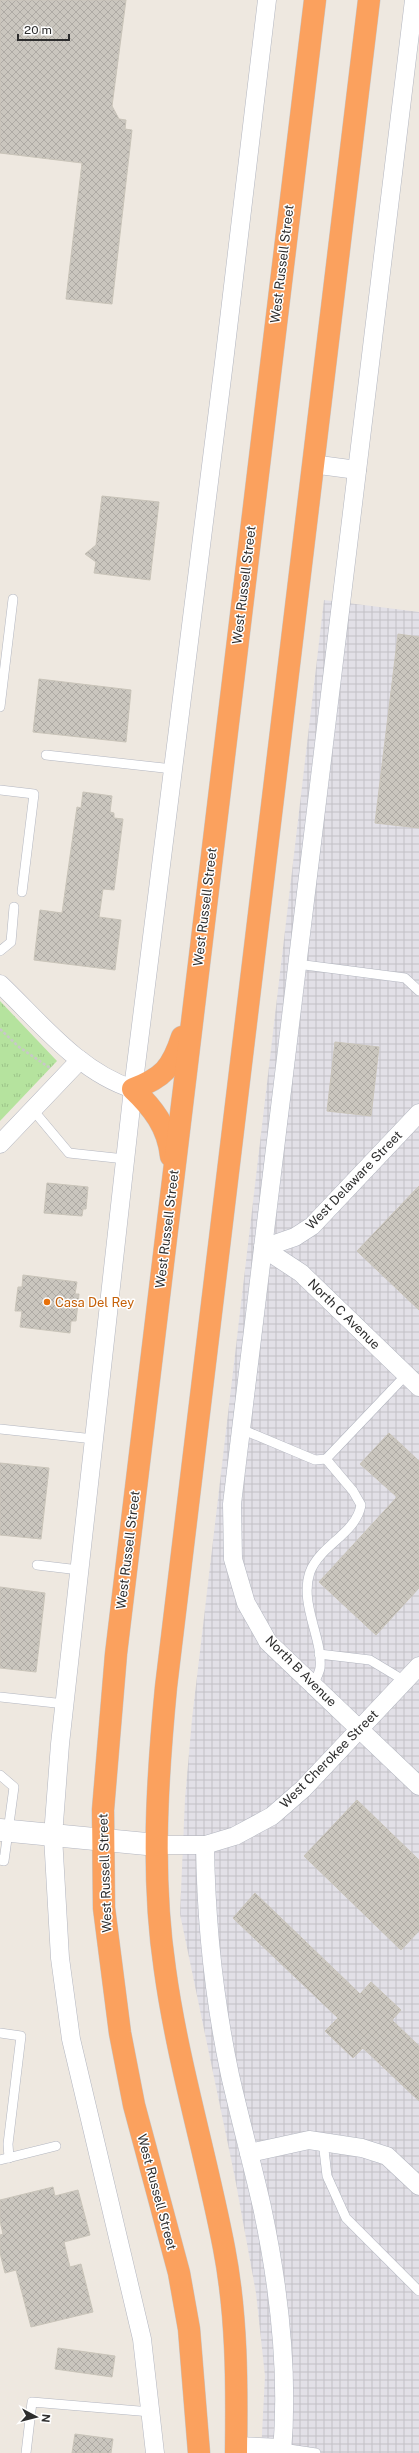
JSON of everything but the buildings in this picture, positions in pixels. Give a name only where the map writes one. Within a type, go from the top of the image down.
[{"type":"highway","name":"West Russell Street","points":[[199,2453],[190,2336],[179,2273],[134,2105],[119,2026],[104,1908],[102,1840],[107,1742],[116,1654],[314,0]]},
{"type":"highway","points":[[236,2449],[235,2346],[224,2248],[175,2037],[164,1968],[157,1845],[160,1755],[166,1687],[369,0]]},
{"type":"highway","points":[[172,1187],[170,1153],[162,1122],[150,1105],[133,1089],[150,1082],[163,1074],[172,1063],[183,1031],[199,960]]},
{"type":"street","points":[[155,2453],[142,2339],[131,2286],[71,2040],[60,1958],[53,1836],[79,1570],[133,1089],[267,0]]},
{"type":"street","points":[[241,1429],[357,470],[413,58],[414,0]]},
{"type":"street","points":[[312,464],[357,470]]},
{"type":"street","points":[[0,984],[80,1060],[97,1073],[118,1084],[133,1089]]},
{"type":"street","points":[[0,1144],[80,1060]]},
{"type":"street","name":"West Delaware Street","points":[[263,1248],[295,1237],[312,1226],[419,1113]]},
{"type":"street","name":"North C Avenue","points":[[263,1248],[301,1272],[419,1387]]},
{"type":"street","name":"North B Avenue","points":[[241,1429],[232,1504],[233,1559],[246,1604],[268,1642],[419,1786]]},
{"type":"street","name":"West Cherokee Street","points":[[157,1845],[205,1845],[235,1836],[272,1816],[303,1789],[419,1666]]},
{"type":"street","points":[[4,1830],[157,1845]]},
{"type":"street","points":[[205,1845],[206,1914],[215,1989],[230,2074],[272,2256],[279,2311],[282,2365],[282,2451],[236,2449]]},
{"type":"street","points":[[249,2152],[309,2140],[362,2148],[387,2156],[419,2186]]},
{"type":"lane","points":[[0,707],[13,599]]},
{"type":"lane","points":[[46,755],[173,769]]},
{"type":"lane","points":[[0,790],[34,794],[22,892]]},
{"type":"lane","points":[[0,951],[11,942],[14,907]]},
{"type":"lane","points":[[297,964],[405,978],[419,991]]},
{"type":"lane","points":[[33,1110],[69,1154],[125,1159]]},
{"type":"lane","points":[[241,1429],[316,1460],[326,1459],[406,1375]]},
{"type":"lane","points":[[0,1429],[94,1439]]},
{"type":"lane","points":[[313,1685],[320,1668],[319,1654],[310,1613],[308,1591],[310,1572],[317,1561],[359,1517],[361,1506],[353,1491],[326,1459]]},
{"type":"lane","points":[[36,1565],[79,1570]]},
{"type":"lane","points":[[319,1654],[370,1660],[382,1665],[405,1681]]},
{"type":"lane","points":[[0,1696],[65,1704]]},
{"type":"lane","points":[[0,1775],[14,1787],[4,1830],[4,1861],[0,1860]]},
{"type":"lane","points":[[0,2033],[21,2036],[8,2144],[4,2159],[56,2146]]},
{"type":"lane","points":[[323,2141],[327,2176],[346,2218],[419,2291]]},
{"type":"lane","points":[[26,2453],[32,2402],[151,2412]]},
{"type":"lane","points":[[282,2451],[316,2453]]},
{"type":"path","points":[[0,1029],[19,1047],[48,1066],[62,1079]]},
{"type":"shaded area","points":[[324,600],[419,612],[419,2453],[261,2453],[265,2376],[256,2293],[235,2178],[180,1914],[185,1799],[192,1719]]},
{"type":"green space","points":[[0,1001],[57,1061],[0,1121]]},
{"type":"place","name":"Casa Del Rey","points":[[47,1302]]}]
